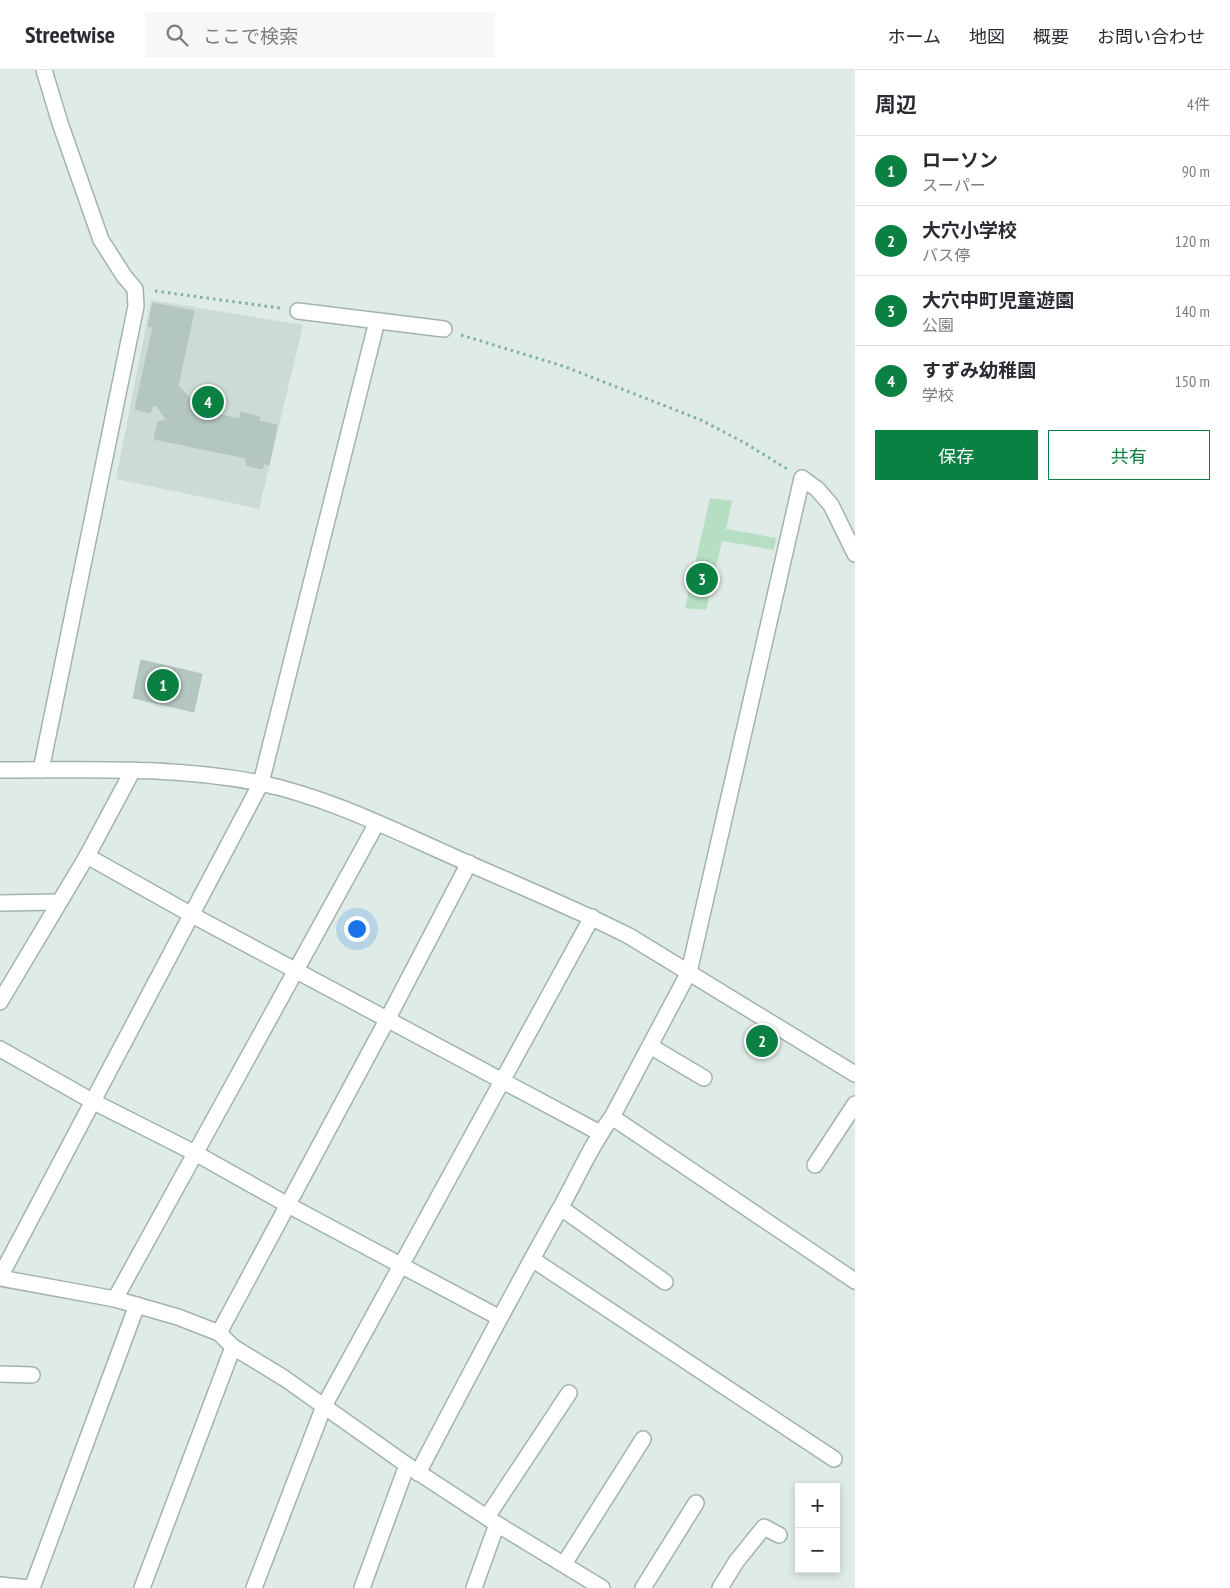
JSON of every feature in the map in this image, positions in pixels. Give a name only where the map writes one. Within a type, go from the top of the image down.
[{"type":"street","points":[[41,770],[136,306],[135,289],[124,276],[101,240],[44,70]]},
{"type":"street","points":[[298,311],[444,329]]},
{"type":"street","points":[[376,321],[261,783],[0,1278],[115,1299],[178,1317],[219,1333],[233,1347],[324,1406],[413,1469],[598,1587]]},
{"type":"street","points":[[362,1588],[413,1469],[500,1318],[600,1133],[612,1117],[689,972],[802,478],[817,488],[831,505],[855,554]]},
{"type":"street","points":[[0,770],[133,770],[197,774],[261,783],[321,800],[592,917],[629,936],[855,1074]]},
{"type":"street","points":[[0,1002],[87,856],[133,770]]},
{"type":"street","points":[[115,1299],[377,823]]},
{"type":"street","points":[[87,856],[295,971],[600,1133]]},
{"type":"street","points":[[219,1333],[388,1020],[468,863]]},
{"type":"street","points":[[0,903],[58,902]]},
{"type":"street","points":[[254,1588],[324,1406],[592,917]]},
{"type":"street","points":[[650,1046],[704,1078]]},
{"type":"street","points":[[0,1049],[92,1101],[195,1153],[500,1318]]},
{"type":"street","points":[[815,1165],[855,1104]]},
{"type":"street","points":[[612,1117],[855,1281]]},
{"type":"street","points":[[560,1208],[665,1282]]},
{"type":"street","points":[[532,1259],[834,1460]]},
{"type":"street","points":[[0,1585],[30,1588],[137,1305]]},
{"type":"street","points":[[142,1588],[233,1347]]},
{"type":"street","points":[[0,1374],[32,1375]]},
{"type":"street","points":[[474,1588],[492,1521],[569,1393]]},
{"type":"street","points":[[564,1564],[643,1439]]},
{"type":"street","points":[[643,1588],[696,1504]]},
{"type":"street","points":[[720,1588],[736,1562],[764,1527],[779,1535]]},
{"type":"path","points":[[135,289],[298,311]]},
{"type":"path","points":[[444,329],[563,366],[701,420],[745,443],[802,478]]},
{"type":"shaded area","points":[[151,300],[303,325],[259,509],[116,479]]},
{"type":"green space","points":[[710,498],[732,501],[726,529],[776,538],[774,550],[722,541],[706,610],[685,608]]},
{"type":"building","points":[[153,303],[194,311],[178,386],[188,396],[194,410],[240,419],[241,412],[260,417],[259,421],[277,425],[269,465],[264,463],[262,469],[246,465],[246,458],[154,439],[158,422],[166,420],[157,406],[153,405],[150,413],[135,409],[153,327],[148,326]]},
{"type":"building","points":[[141,660],[202,674],[194,712],[133,698]]},
{"type":"place","name":"すずみ幼稚園","points":[[208,402]]},
{"type":"place","name":"大穴中町児童遊園","points":[[702,579]]},
{"type":"place","name":"ローソン","points":[[163,685]]},
{"type":"place","name":"大穴小学校","points":[[762,1041]]}]
